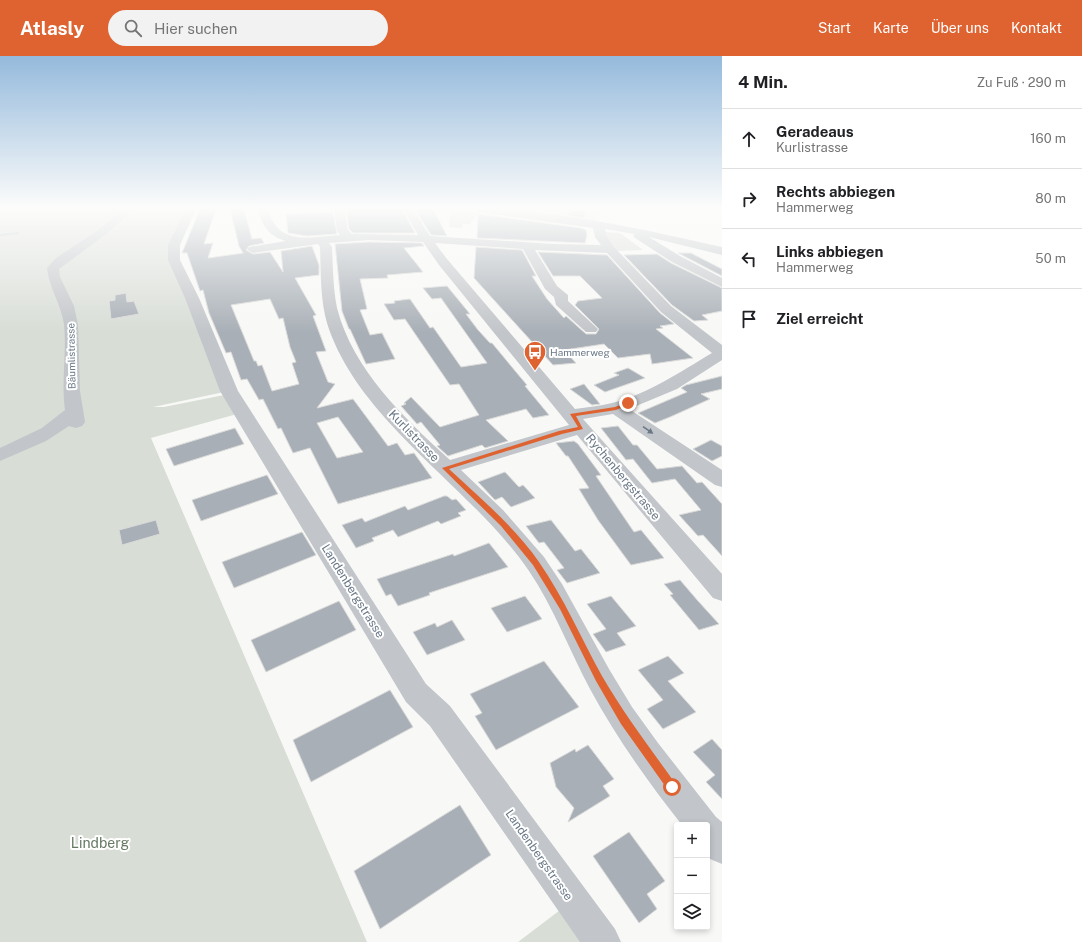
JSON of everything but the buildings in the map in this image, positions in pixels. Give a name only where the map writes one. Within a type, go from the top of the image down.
[{"type":"street","name":"Bäumlistrasse","points":[[0,455],[60,426],[75,417],[71,391],[71,325],[68,306],[54,277],[53,268],[75,250]]},
{"type":"street","name":"Landenbergstrasse","points":[[174,250],[174,260],[192,298],[229,391],[240,412],[304,511],[416,693],[440,716],[602,942]]},
{"type":"street","name":"Kurlistrasse","points":[[326,250],[329,302],[332,315],[345,347],[360,373],[389,412],[504,524],[536,563],[552,589],[599,678],[624,720],[672,787],[701,822]]},
{"type":"street","name":"Rychenbergstrasse","points":[[434,250],[577,422],[722,591]]},
{"type":"street","points":[[529,250],[552,289],[561,295],[562,302],[591,329]]},
{"type":"street","points":[[445,468],[561,432],[577,422],[616,408],[671,385],[722,353],[666,309],[611,250]]},
{"type":"street","points":[[663,250],[722,283]]},
{"type":"street","points":[[616,408],[722,480]]},
{"type":"street","points":[[710,833],[722,847]]},
{"type":"green space","name":"Lindberg","points":[[0,250],[176,250],[229,391],[153,407],[164,407],[224,395],[237,414],[151,438],[367,942],[0,942]]},
{"type":"green space","points":[[572,901],[602,942],[518,942]]},
{"type":"place","name":"Hammerweg","points":[[535,372]]},
{"type":"route","points":[[628,403],[616,408],[572,415],[581,428],[561,432],[445,468],[504,524],[536,563],[562,606],[599,678],[624,720],[672,787]]}]
